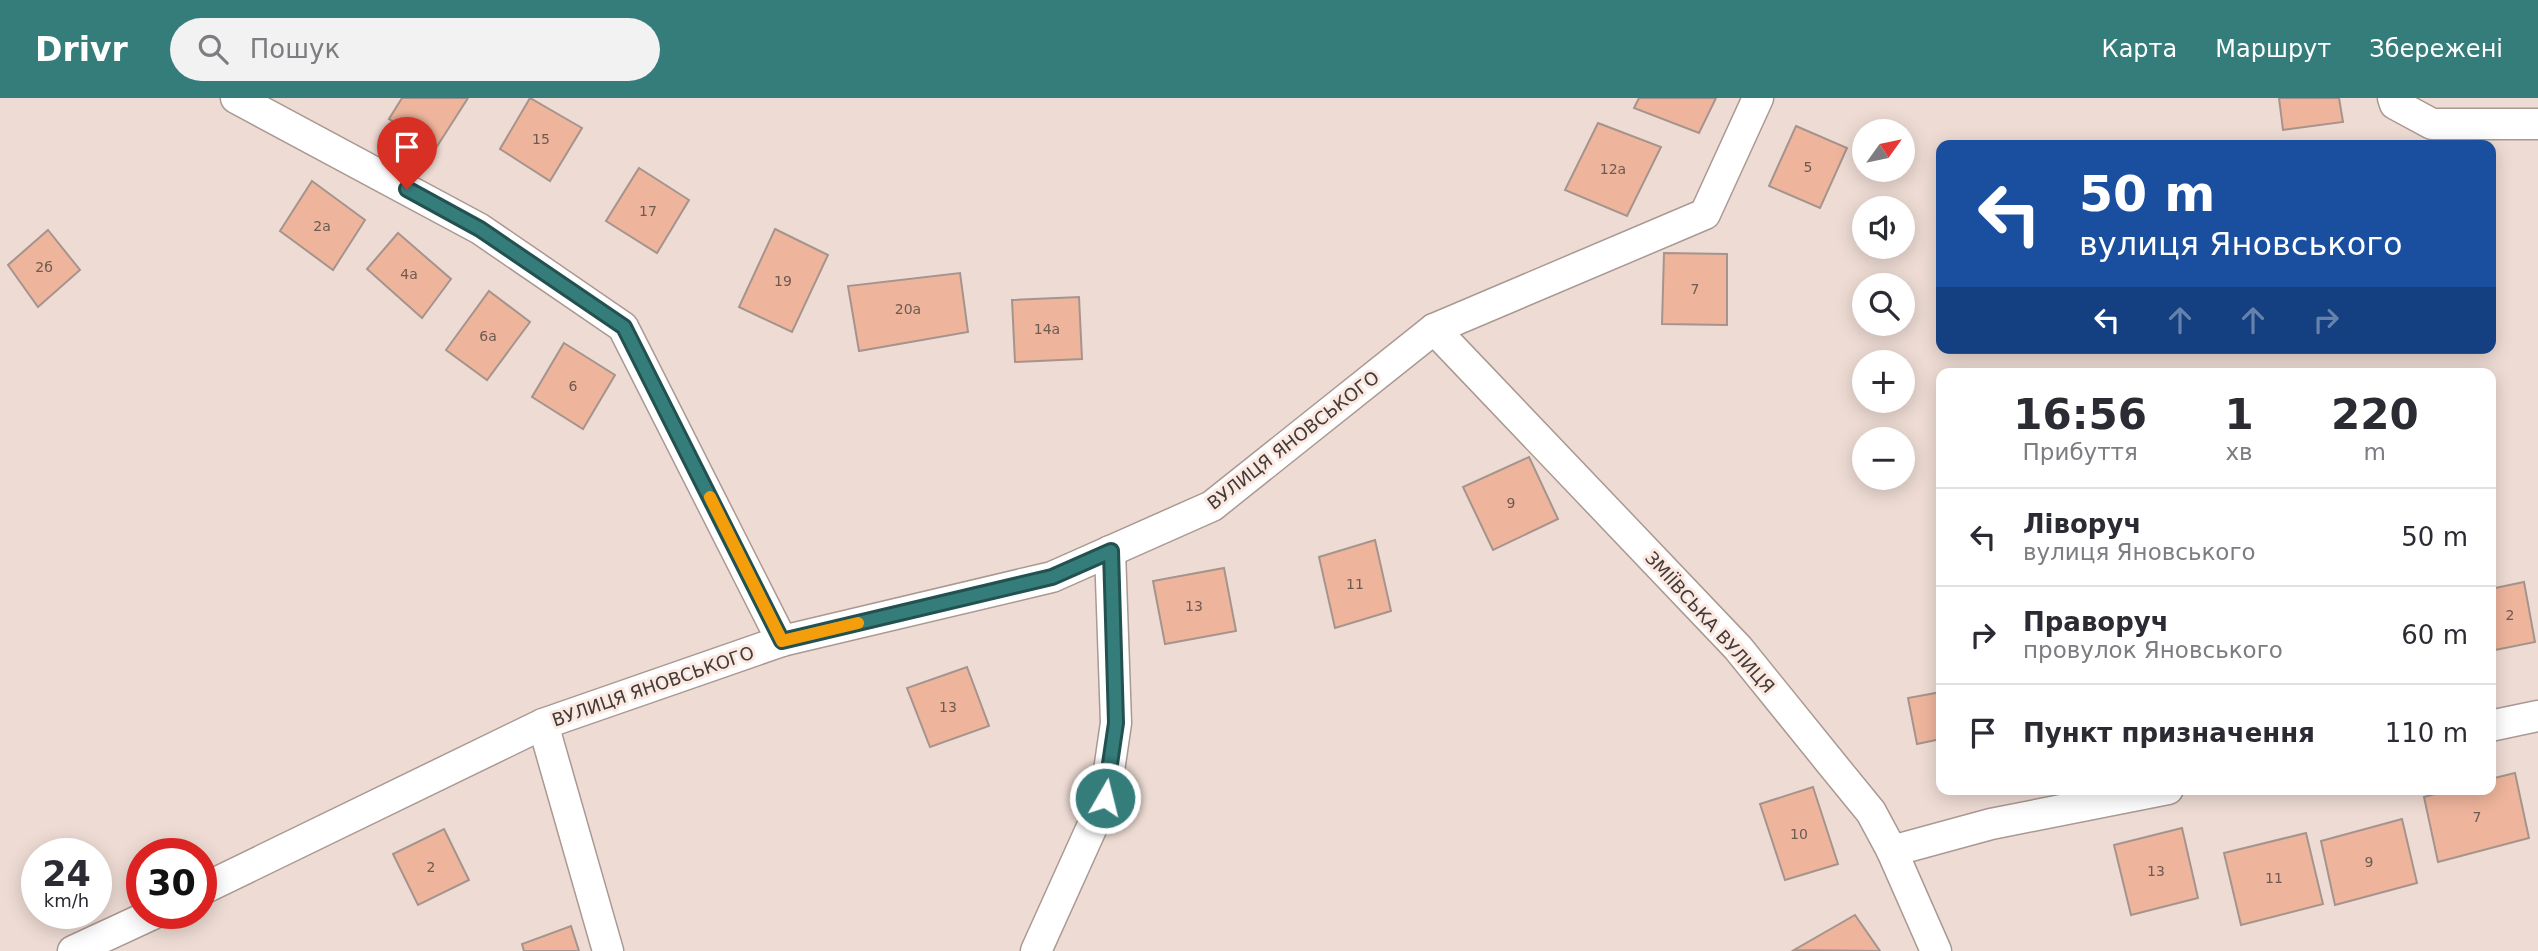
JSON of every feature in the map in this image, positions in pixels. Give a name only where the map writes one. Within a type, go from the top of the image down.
[{"type":"street","points":[[236,98],[480,229],[624,327],[782,641]]},
{"type":"street","name":"ВУЛИЦЯ ЯНОВСЬКОГО","points":[[217,882],[543,724],[782,641],[1052,577],[1212,506],[1434,329],[1705,214],[1758,98]]},
{"type":"street","points":[[2393,98],[2395,104],[2432,124],[2538,124]]},
{"type":"street","name":"ЗМІЇВСЬКА ВУЛИЦЯ","points":[[1434,329],[1738,648],[1871,812],[1892,851],[1936,951]]},
{"type":"street","points":[[1036,951],[1105,798],[1116,723],[1111,551]]},
{"type":"street","points":[[2496,725],[2538,716]]},
{"type":"street","points":[[543,724],[608,951]]},
{"type":"street","points":[[1892,851],[1991,824],[2138,795]]},
{"type":"street","points":[[74,951],[126,927]]},
{"type":"building","points":[[402,98],[468,98],[436,148],[389,119]]},
{"type":"building","points":[[530,98],[582,128],[550,181],[500,149]]},
{"type":"building","points":[[1639,98],[1716,98],[1699,133],[1634,108]]},
{"type":"building","points":[[2279,98],[2339,98],[2343,122],[2283,130]]},
{"type":"building","points":[[1598,123],[1661,147],[1627,216],[1565,190]]},
{"type":"building","points":[[1796,126],[1847,148],[1820,208],[1769,186]]},
{"type":"building","points":[[639,168],[689,200],[657,253],[606,221]]},
{"type":"building","points":[[312,181],[365,220],[333,270],[280,231]]},
{"type":"building","points":[[775,229],[828,255],[792,332],[739,307]]},
{"type":"building","points":[[48,230],[80,270],[38,307],[8,265]]},
{"type":"building","points":[[398,233],[451,279],[422,318],[367,269]]},
{"type":"building","points":[[1664,253],[1727,254],[1727,325],[1662,324]]},
{"type":"building","points":[[960,273],[968,332],[859,351],[848,286]]},
{"type":"building","points":[[489,291],[530,322],[487,380],[446,350]]},
{"type":"building","points":[[1079,297],[1082,359],[1015,362],[1012,300]]},
{"type":"building","points":[[564,343],[615,375],[583,429],[532,397]]},
{"type":"building","points":[[1529,457],[1558,519],[1493,550],[1463,487]]},
{"type":"building","points":[[1375,540],[1391,611],[1335,628],[1319,557]]},
{"type":"building","points":[[1224,568],[1236,631],[1165,644],[1153,581]]},
{"type":"building","points":[[2524,582],[2535,642],[2496,650],[2496,588]]},
{"type":"building","points":[[967,667],[989,726],[930,747],[907,688]]},
{"type":"building","points":[[1936,693],[1936,740],[1917,744],[1908,698]]},
{"type":"building","points":[[2515,773],[2529,838],[2438,862],[2424,797],[2496,795],[2496,778]]},
{"type":"building","points":[[1813,787],[1838,864],[1785,880],[1760,804]]},
{"type":"building","points":[[2402,819],[2417,883],[2335,905],[2321,841]]},
{"type":"building","points":[[2182,828],[2198,898],[2131,915],[2114,845]]},
{"type":"building","points":[[444,829],[469,880],[418,905],[393,854]]},
{"type":"building","points":[[2306,833],[2323,904],[2241,925],[2224,853]]},
{"type":"building","points":[[1855,915],[1880,951],[1794,950]]},
{"type":"building","points":[[571,926],[579,951],[524,951],[522,944]]},
{"type":"slow traffic","points":[[710,497],[782,641],[858,623]]},
{"type":"route","points":[[407,189],[480,229],[624,327],[782,641],[1052,577],[1111,551],[1116,723],[1105,798]]}]
